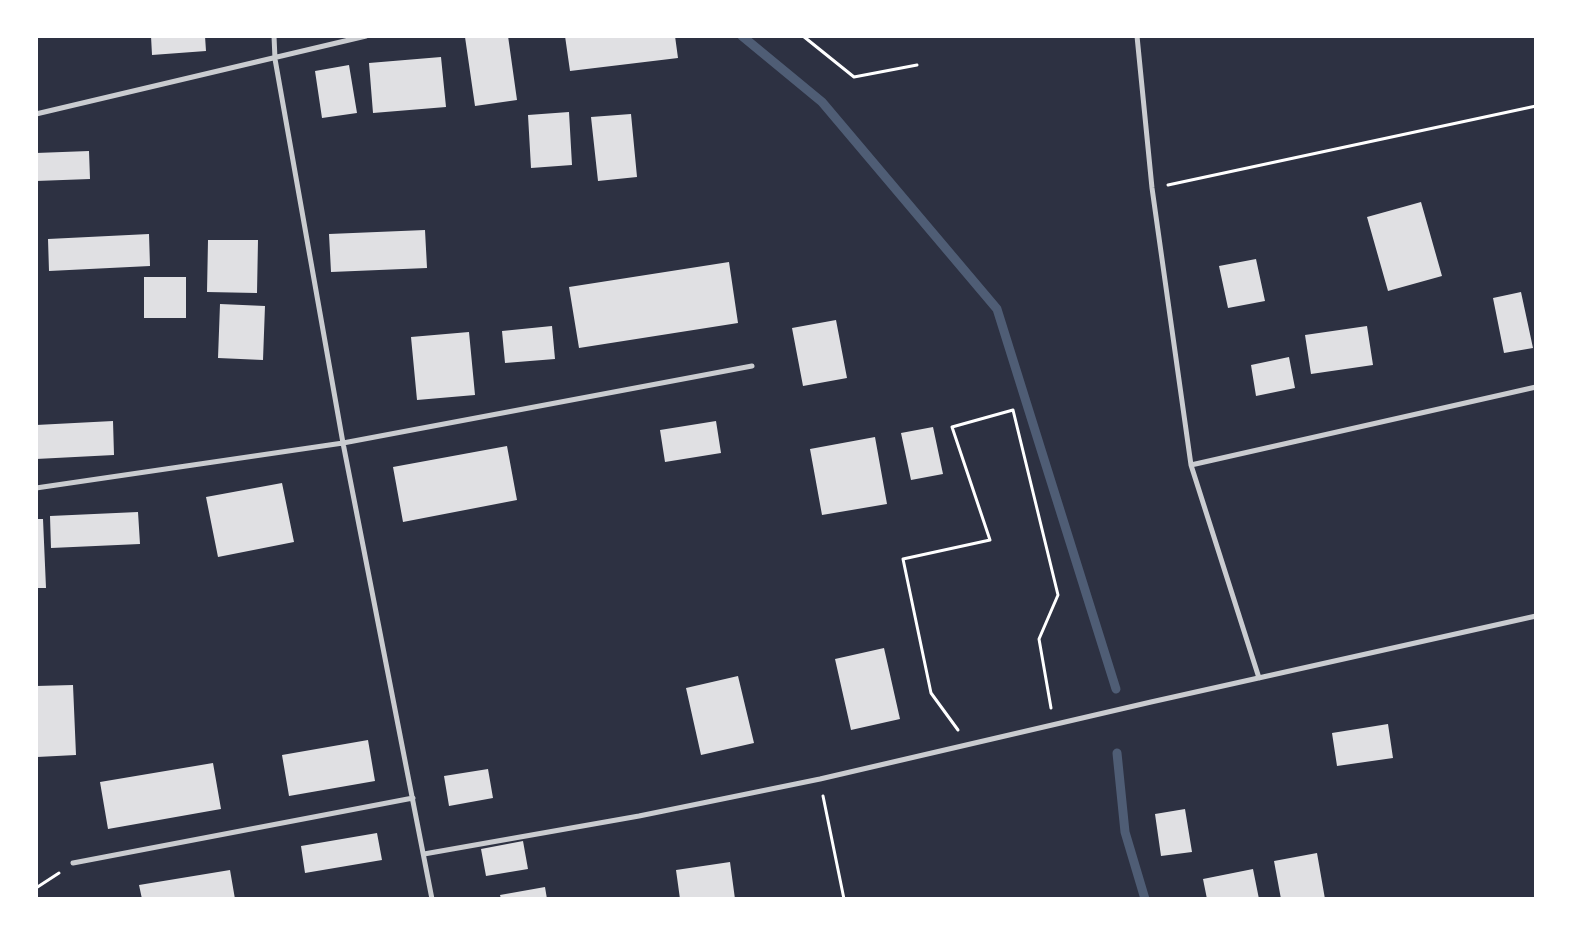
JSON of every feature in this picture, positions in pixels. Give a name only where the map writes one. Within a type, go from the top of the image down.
[{"type":"street","points":[[274,36],[275,59],[343,443],[432,899]]},
{"type":"street","points":[[36,114],[366,36]]},
{"type":"street","points":[[1137,36],[1152,188],[1191,465],[1259,678]]},
{"type":"street","points":[[36,488],[343,443],[752,366]]},
{"type":"street","points":[[1191,465],[1536,387]]},
{"type":"street","points":[[424,854],[639,816],[820,780],[1054,724],[1536,616]]},
{"type":"street","points":[[73,863],[412,798]]},
{"type":"path","points":[[803,36],[854,77],[917,66]]},
{"type":"path","points":[[1152,188],[1536,106]]},
{"type":"path","points":[[969,745],[931,693],[903,559],[990,540],[952,427],[1013,410],[1058,594],[1039,639],[1054,724]]},
{"type":"path","points":[[820,780],[844,899]]},
{"type":"path","points":[[36,888],[73,863]]},
{"type":"building","points":[[151,36],[205,36],[206,51],[152,55]]},
{"type":"building","points":[[508,36],[517,100],[475,106],[465,37]]},
{"type":"building","points":[[565,36],[675,36],[678,58],[570,71]]},
{"type":"building","points":[[441,57],[446,107],[373,113],[369,63]]},
{"type":"building","points":[[349,65],[357,113],[322,118],[315,71]]},
{"type":"building","points":[[569,112],[572,165],[531,168],[528,115]]},
{"type":"building","points":[[631,114],[637,177],[598,181],[591,117]]},
{"type":"building","points":[[89,151],[90,179],[36,181],[36,153]]},
{"type":"building","points":[[1421,202],[1442,276],[1388,291],[1367,217]]},
{"type":"building","points":[[425,230],[427,268],[331,272],[329,234]]},
{"type":"building","points":[[149,234],[150,266],[49,271],[48,239]]},
{"type":"building","points":[[208,240],[258,240],[257,293],[207,292]]},
{"type":"building","points":[[1256,259],[1265,301],[1228,308],[1219,266]]},
{"type":"building","points":[[729,262],[738,323],[579,348],[569,287]]},
{"type":"building","points":[[144,277],[186,277],[186,318],[144,318]]},
{"type":"building","points":[[1521,292],[1533,348],[1504,353],[1493,298]]},
{"type":"building","points":[[220,304],[265,306],[263,360],[218,358]]},
{"type":"building","points":[[836,320],[847,378],[803,386],[792,328]]},
{"type":"building","points":[[552,326],[555,359],[505,363],[502,331]]},
{"type":"building","points":[[1367,326],[1373,365],[1311,374],[1305,335]]},
{"type":"building","points":[[469,332],[475,395],[417,400],[411,337]]},
{"type":"building","points":[[1289,357],[1295,388],[1256,396],[1251,365]]},
{"type":"building","points":[[113,421],[114,455],[36,459],[36,425]]},
{"type":"building","points":[[716,421],[721,453],[665,462],[660,430]]},
{"type":"building","points":[[933,427],[943,474],[911,480],[901,433]]},
{"type":"building","points":[[875,437],[887,504],[822,515],[810,449]]},
{"type":"building","points":[[507,446],[517,500],[403,522],[393,467]]},
{"type":"building","points":[[282,483],[294,542],[218,557],[206,497]]},
{"type":"building","points":[[138,512],[140,544],[51,548],[50,516]]},
{"type":"building","points":[[36,519],[43,519],[46,588],[36,588]]},
{"type":"building","points":[[884,648],[900,719],[851,730],[835,659]]},
{"type":"building","points":[[738,676],[754,743],[701,755],[686,688]]},
{"type":"building","points":[[73,685],[76,755],[37,757],[36,686]]},
{"type":"building","points":[[1388,724],[1393,758],[1337,766],[1332,733]]},
{"type":"building","points":[[368,740],[375,781],[289,796],[282,755]]},
{"type":"building","points":[[213,763],[221,809],[108,829],[100,782]]},
{"type":"building","points":[[488,769],[493,798],[449,806],[444,776]]},
{"type":"building","points":[[1185,809],[1192,852],[1161,856],[1155,814]]},
{"type":"building","points":[[377,833],[382,860],[305,873],[301,846]]},
{"type":"building","points":[[523,841],[528,869],[486,876],[481,849]]},
{"type":"building","points":[[1317,853],[1325,899],[1281,899],[1274,861]]},
{"type":"building","points":[[730,862],[735,899],[680,899],[676,870]]},
{"type":"building","points":[[1253,869],[1259,899],[1207,899],[1203,879]]},
{"type":"building","points":[[230,870],[235,899],[142,899],[139,885]]},
{"type":"building","points":[[545,887],[547,899],[501,899],[500,895]]},
{"type":"waterway","points":[[742,36],[822,102],[997,309],[1116,689]]},
{"type":"waterway","points":[[1117,753],[1125,832],[1145,899]]}]
